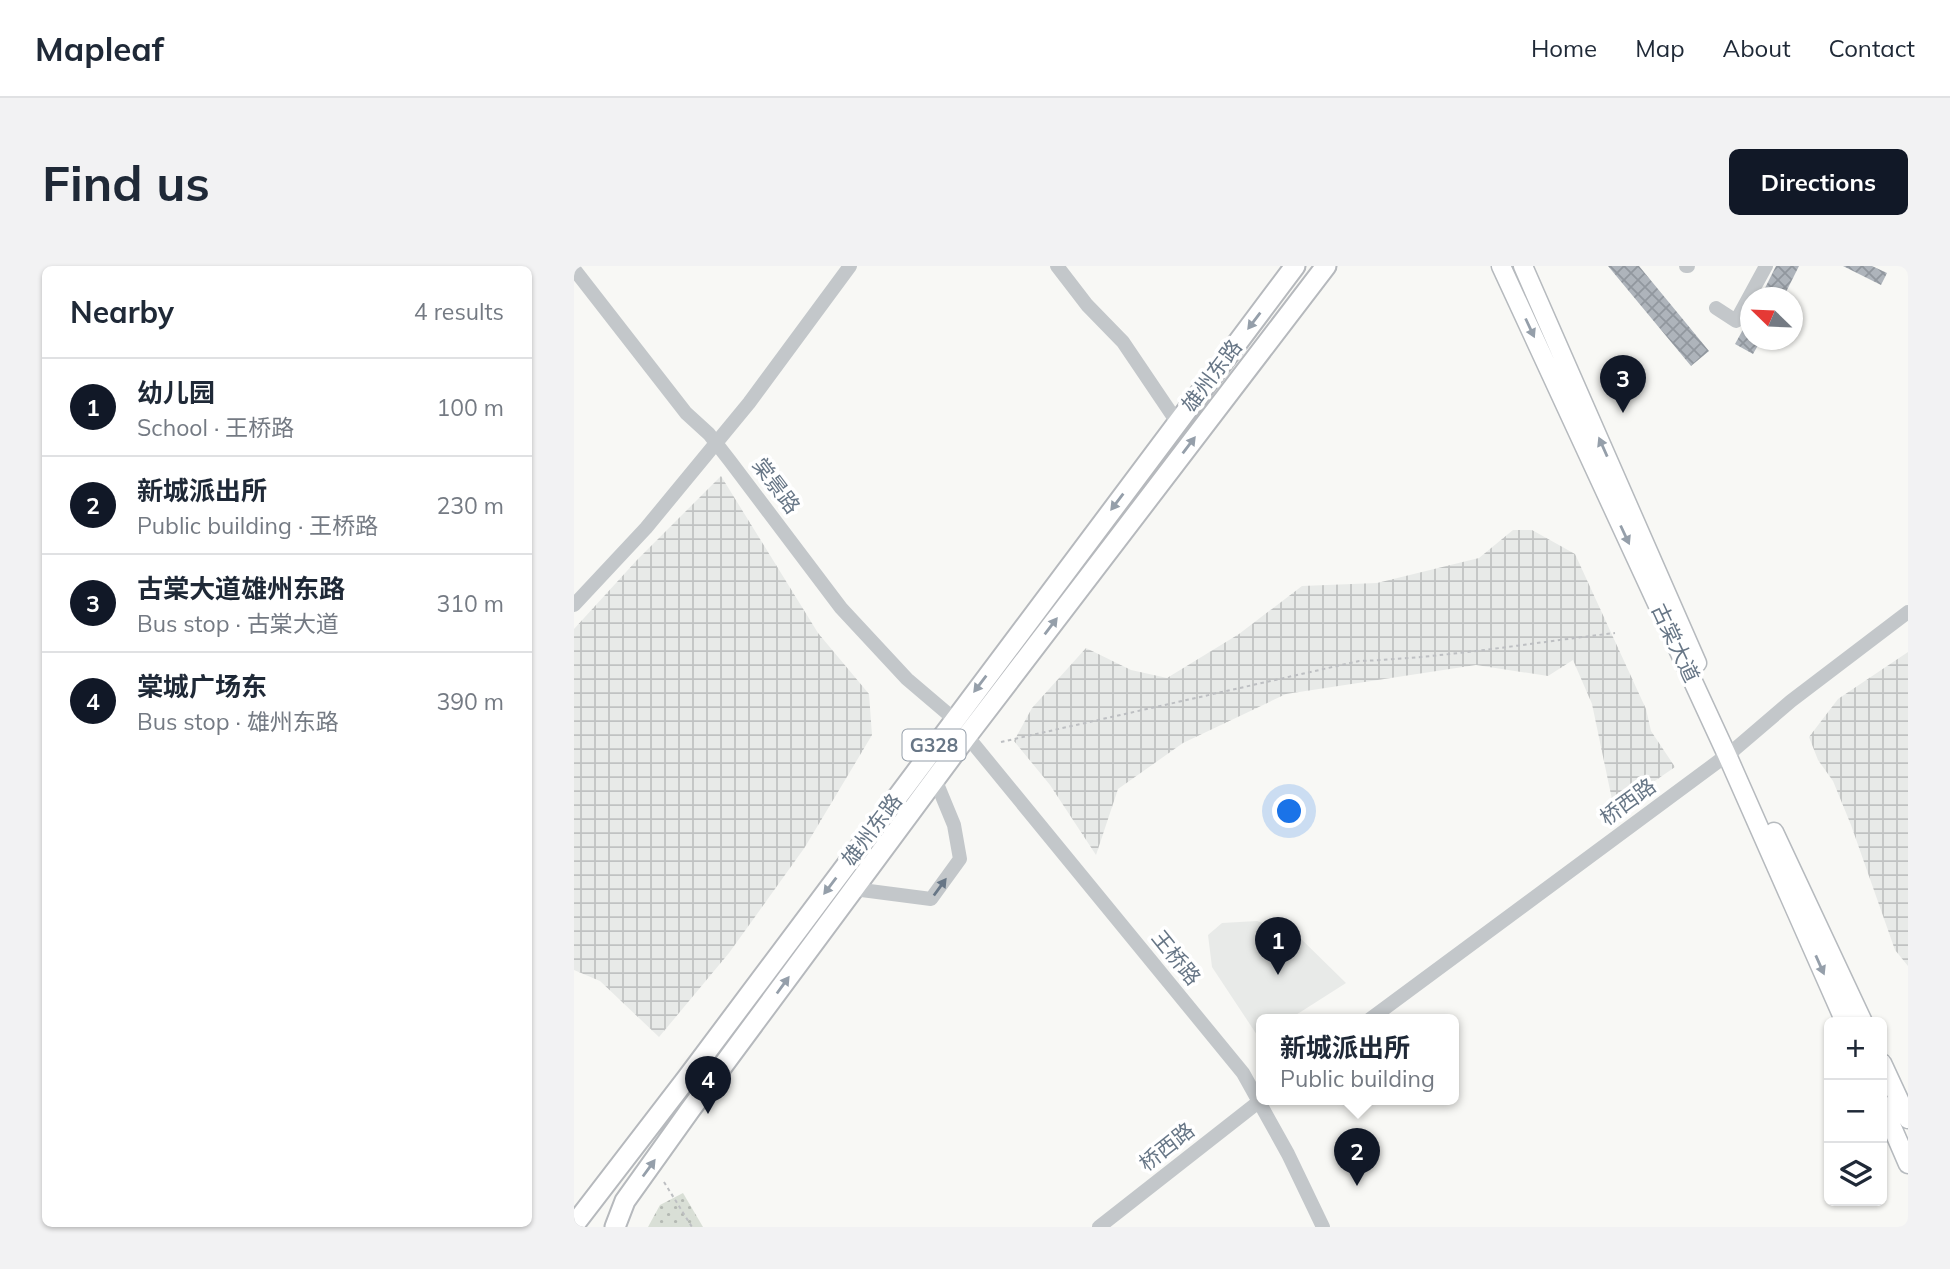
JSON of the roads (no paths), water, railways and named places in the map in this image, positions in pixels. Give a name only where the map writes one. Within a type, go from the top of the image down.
[{"type":"highway","name":"雄州东路","points":[[574,1225],[1295,266]]},
{"type":"highway","name":"雄州东路","points":[[615,1227],[625,1201],[935,779],[1326,266]]},
{"type":"main road","name":"古棠大道","points":[[1502,266],[1731,752],[1861,1017]]},
{"type":"main road","name":"古棠大道","points":[[1524,266],[1843,1017]]},
{"type":"main road","points":[[1887,1074],[1908,1119]]},
{"type":"main road","points":[[1887,1116],[1908,1164]]},
{"type":"street","points":[[574,605],[646,528],[716,444],[850,266]]},
{"type":"street","points":[[1057,266],[1087,306],[1124,342],[1177,422]]},
{"type":"street","points":[[1716,308],[1736,321],[1766,266]]},
{"type":"street","name":"棠景路","points":[[574,269],[686,412],[716,444],[841,608],[907,679],[954,719]]},
{"type":"street","name":"桥西路","points":[[1377,1014],[1731,752],[1791,701],[1908,612]]},
{"type":"street","name":"王桥路","points":[[967,736],[1243,1073],[1256,1094]]},
{"type":"street","points":[[854,889],[931,899],[960,859],[954,825],[935,779]]},
{"type":"street","name":"桥西路","points":[[1099,1227],[1256,1103]]},
{"type":"street","name":"王桥路","points":[[1262,1105],[1323,1227]]},
{"type":"place","name":"古棠大道雄州东路","points":[[1623,413]]},
{"type":"place","name":"幼儿园","points":[[1278,975]]},
{"type":"place","name":"棠城广场东","points":[[708,1114]]},
{"type":"place","name":"新城派出所","points":[[1357,1186]]}]
